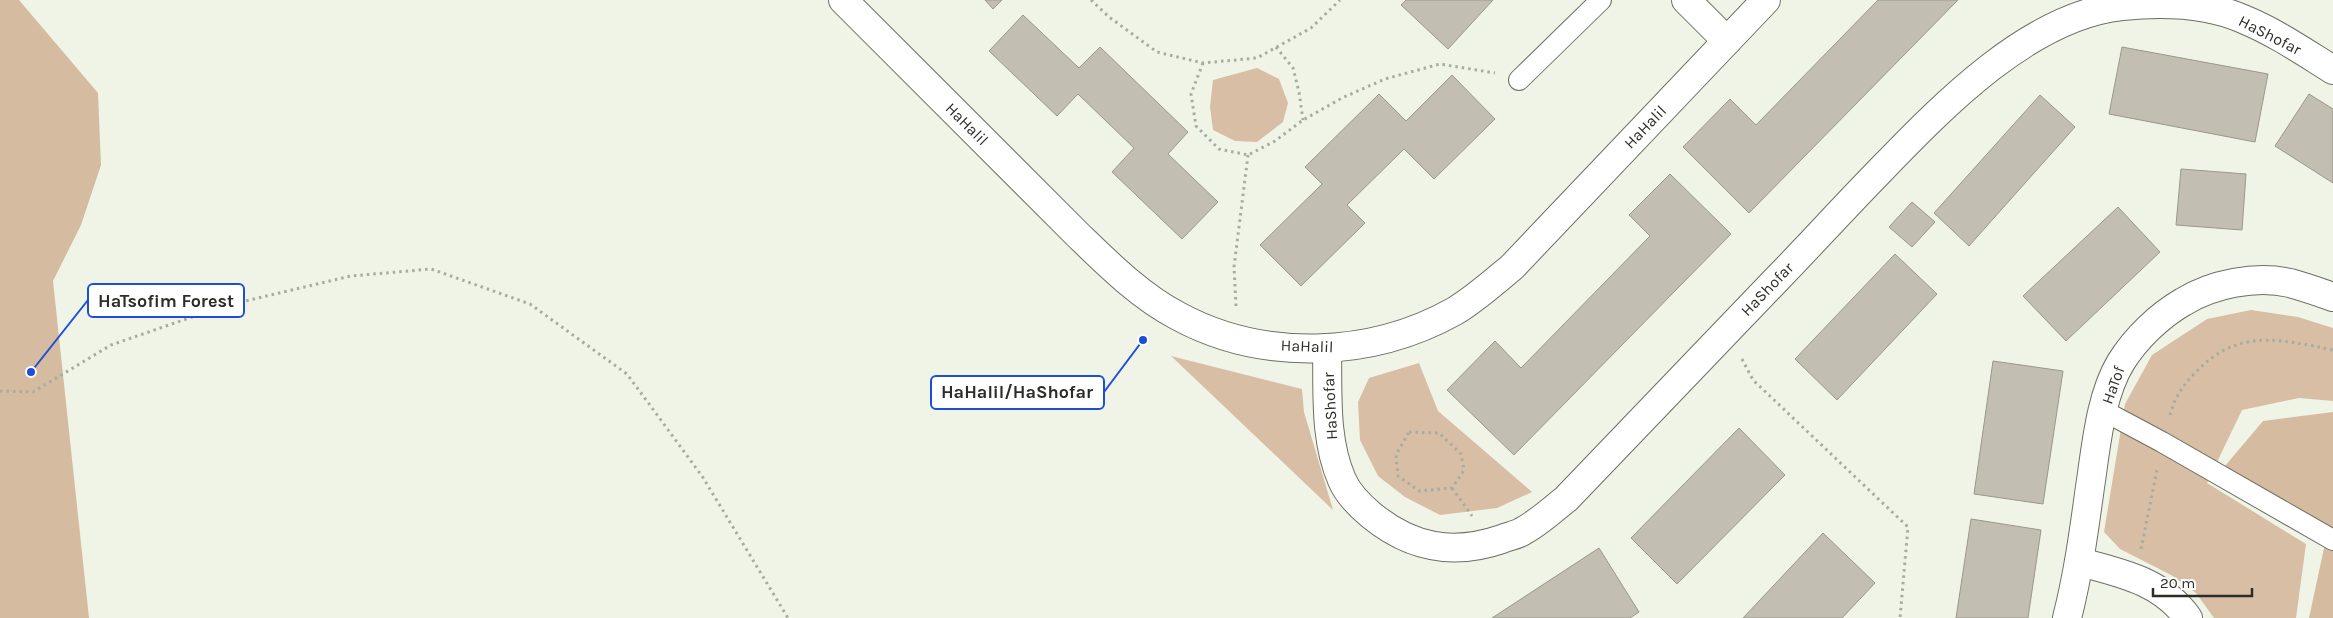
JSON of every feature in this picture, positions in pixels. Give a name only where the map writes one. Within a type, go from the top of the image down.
[{"type":"street","name":"HaHalil","points":[[843,0],[1116,272],[1147,297],[1178,316],[1236,340],[1295,348],[1351,347],[1415,328],[1454,311],[1481,293],[1512,267],[1766,0]]},
{"type":"street","points":[[1686,0],[1727,40]]},
{"type":"street","name":"HaShofar","points":[[1327,348],[1330,441],[1342,480],[1356,503],[1386,527],[1407,538],[1434,547],[1466,548],[1523,532],[1566,499],[1905,145],[1975,79],[2033,37],[2076,18],[2120,6],[2166,5],[2208,8],[2242,18],[2268,31],[2333,70]]},
{"type":"street","name":"HaTof","points":[[2067,618],[2080,562],[2098,433],[2109,391],[2121,362],[2142,335],[2168,311],[2198,293],[2228,284],[2258,281],[2288,282],[2333,298]]},
{"type":"street","points":[[2080,562],[2136,577],[2161,590],[2180,606],[2188,618]]},
{"type":"lane","points":[[1520,80],[1601,0]]},
{"type":"lane","points":[[2104,411],[2333,540]]},
{"type":"path","points":[[1092,0],[1109,17],[1157,52],[1203,63],[1257,58],[1311,28],[1340,0]]},
{"type":"path","points":[[1276,47],[1293,68],[1303,120]]},
{"type":"path","points":[[1203,63],[1191,94],[1196,126],[1218,149],[1248,156],[1275,141],[1303,120],[1342,98],[1384,78],[1440,64],[1484,70],[1520,80]]},
{"type":"path","points":[[1236,340],[1234,267],[1248,156]]},
{"type":"path","points":[[0,391],[11,393],[33,392],[111,345],[224,306],[351,276],[431,269],[530,304],[627,374],[702,476],[788,618]]},
{"type":"path","points":[[1727,331],[1753,380],[1908,527],[1900,618]]},
{"type":"path","points":[[2136,577],[2162,442],[2172,405],[2186,382],[2201,366],[2220,352],[2242,342],[2288,341],[2333,350]]},
{"type":"path","points":[[1409,432],[1439,434],[1461,454],[1464,470],[1452,488],[1419,491],[1398,476],[1396,455],[1409,432]]},
{"type":"shaded area","points":[[0,0],[19,0],[98,93],[101,165],[81,225],[53,281],[89,618],[0,618]]},
{"type":"shaded area","points":[[1257,68],[1279,79],[1288,103],[1283,122],[1257,142],[1235,141],[1213,130],[1210,107],[1213,80]]},
{"type":"shaded area","points":[[2251,310],[2298,317],[2333,328],[2333,401],[2299,398],[2242,410],[2207,483],[2306,544],[2296,618],[2214,618],[2196,593],[2171,575],[2120,549],[2104,532],[2125,404],[2152,355],[2207,319]]},
{"type":"shaded area","points":[[1171,356],[1302,389],[1304,412],[1333,510]]},
{"type":"shaded area","points":[[1419,363],[1438,411],[1532,492],[1497,508],[1440,515],[1405,497],[1378,476],[1360,440],[1358,402],[1369,378]]},
{"type":"shaded area","points":[[2333,412],[2333,618],[2309,618],[2327,534],[2219,473],[2263,421]]},
{"type":"building","points":[[985,0],[1002,0],[993,9]]},
{"type":"building","points":[[1406,0],[1493,0],[1448,49],[1401,5]]},
{"type":"building","points":[[1878,0],[1958,0],[1749,213],[1683,147],[1730,99],[1756,125]]},
{"type":"building","points":[[1023,15],[1079,68],[1100,47],[1188,132],[1168,154],[1218,202],[1182,239],[1112,172],[1134,148],[1078,94],[1057,116],[989,51]]},
{"type":"building","points":[[2122,47],[2268,74],[2255,142],[2109,114]]},
{"type":"building","points":[[1452,75],[1495,119],[1434,179],[1404,149],[1347,205],[1365,223],[1301,286],[1260,245],[1322,184],[1305,167],[1379,94],[1406,121]]},
{"type":"building","points":[[2309,94],[2333,109],[2333,183],[2275,146]]},
{"type":"building","points":[[2040,95],[2075,127],[1969,246],[1934,213]]},
{"type":"building","points":[[2181,169],[2246,174],[2242,230],[2176,225]]},
{"type":"building","points":[[1670,174],[1731,234],[1514,455],[1447,390],[1495,341],[1521,368],[1650,236],[1629,215]]},
{"type":"building","points":[[1912,202],[1935,222],[1912,247],[1889,227]]},
{"type":"building","points":[[2118,207],[2160,252],[2066,341],[2023,296]]},
{"type":"building","points":[[1895,254],[1937,294],[1837,400],[1795,359]]},
{"type":"building","points":[[1993,361],[2063,371],[2043,504],[1974,494]]},
{"type":"building","points":[[1739,428],[1785,475],[1677,584],[1631,538]]},
{"type":"building","points":[[1971,519],[2041,530],[2028,618],[1956,618]]},
{"type":"building","points":[[1823,533],[1875,583],[1842,618],[1743,618]]},
{"type":"building","points":[[1599,548],[1639,612],[1630,618],[1492,618]]},
{"type":"place","name":"HaHalil/HaShofar","points":[[1143,340]]},
{"type":"place","name":"HaTsofim Forest","points":[[31,372]]}]
